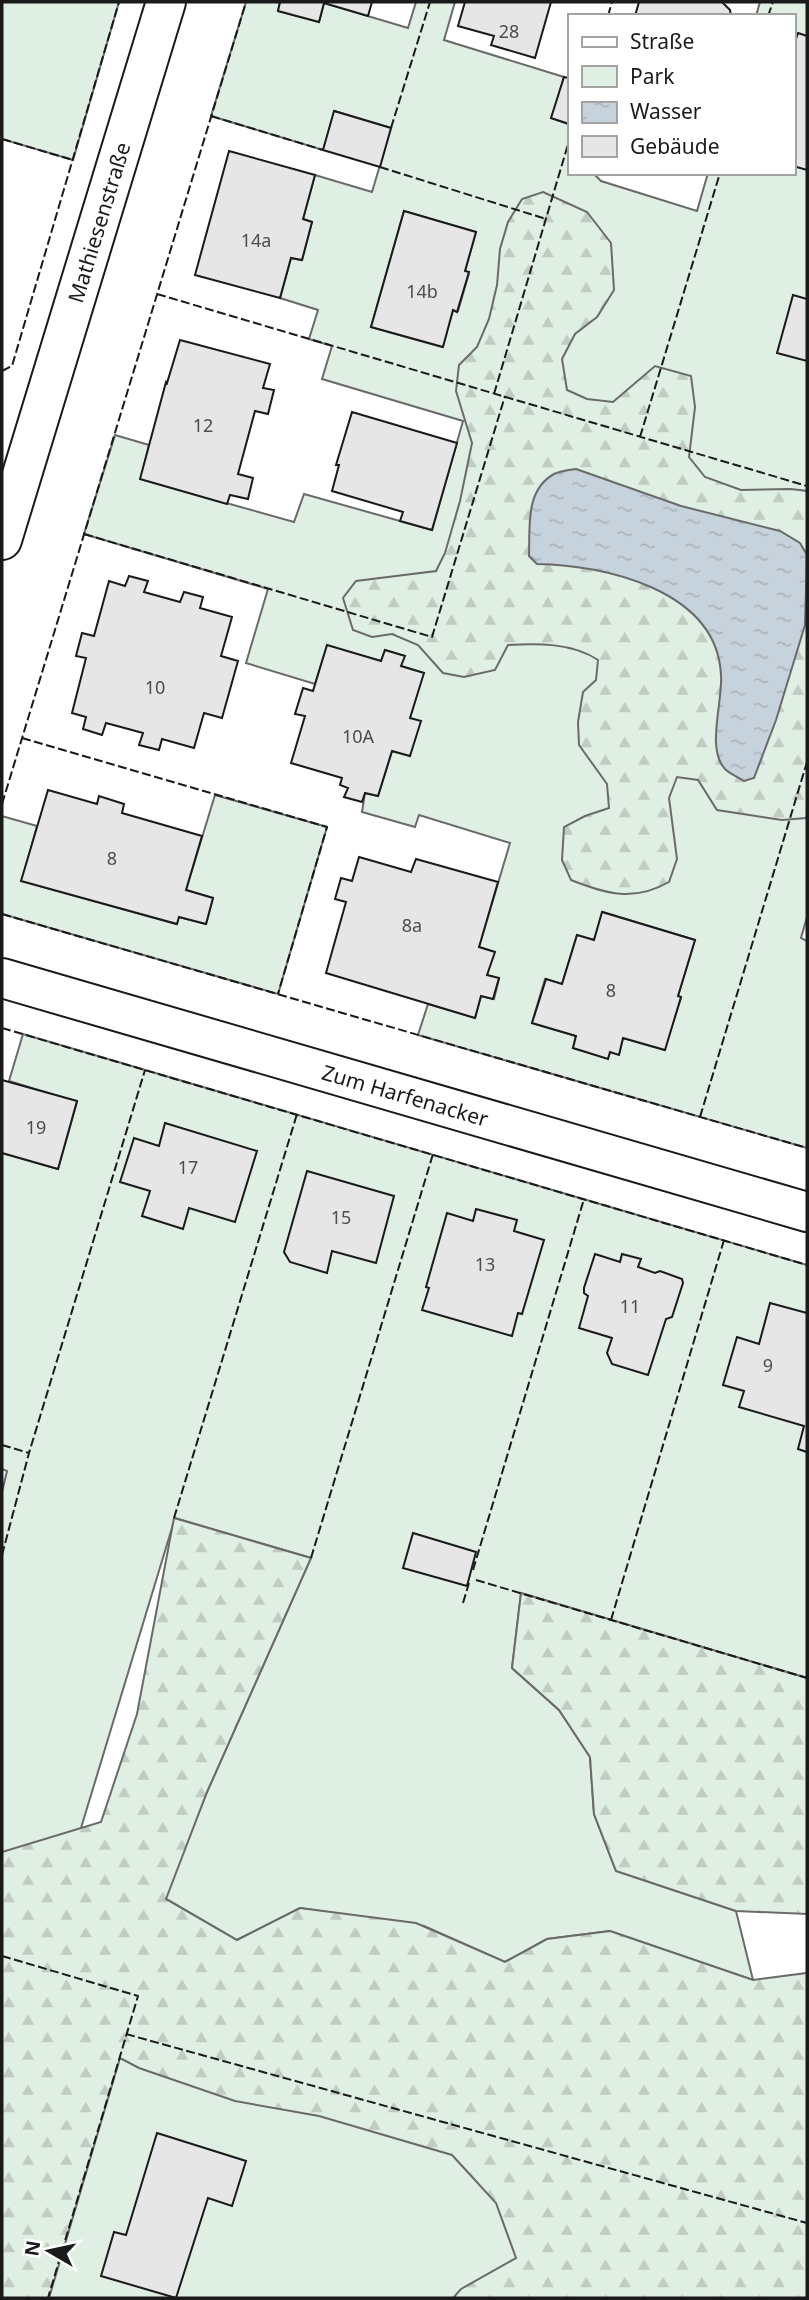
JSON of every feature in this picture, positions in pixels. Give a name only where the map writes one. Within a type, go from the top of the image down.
[{"type":"street","name":"Mathiesenstraße","points":[[2,540],[17,436],[166,2]]},
{"type":"street","name":"Zum Harfenacker","points":[[2,978],[807,1212]]},
{"type":"green space","points":[[2,2],[119,2],[73,160],[2,139]]},
{"type":"green space","points":[[246,2],[280,2],[278,11],[319,22],[324,3],[408,28],[416,2],[455,2],[444,40],[564,77],[552,118],[568,124],[568,175],[595,175],[601,181],[697,211],[707,175],[795,175],[795,14],[757,14],[760,2],[807,2],[807,917],[801,938],[807,941],[807,1148],[418,1035],[428,1004],[475,1018],[481,996],[494,999],[499,979],[487,975],[494,952],[479,947],[510,843],[419,815],[415,827],[362,812],[365,793],[378,796],[392,751],[410,756],[410,718],[423,673],[401,666],[404,656],[385,650],[381,661],[327,646],[315,684],[246,663],[268,589],[84,534],[115,435],[149,445],[141,479],[294,522],[304,494],[432,530],[463,421],[322,379],[332,346],[309,339],[318,310],[280,298],[291,258],[302,260],[312,222],[303,219],[315,175],[372,192],[391,128],[335,111],[323,150],[211,116]],"holes":[[[404,211],[476,232],[465,271],[469,273],[458,311],[453,310],[442,347],[371,327]],[[603,912],[695,940],[678,996],[681,998],[664,1050],[623,1038],[619,1054],[610,1052],[608,1058],[573,1048],[576,1036],[532,1023],[545,979],[562,984],[577,935],[594,940]]]},
{"type":"green space","points":[[543,192],[587,212],[611,243],[614,290],[597,317],[575,334],[562,359],[567,390],[587,399],[613,402],[655,366],[691,376],[695,407],[689,457],[705,477],[741,490],[807,491],[806,818],[782,820],[717,810],[698,780],[677,777],[669,798],[677,859],[669,882],[632,894],[608,892],[571,880],[562,860],[564,827],[609,808],[607,784],[579,745],[578,722],[583,692],[596,680],[598,660],[566,647],[543,644],[508,645],[495,670],[464,677],[443,673],[418,645],[392,634],[372,637],[353,630],[343,598],[356,581],[436,571],[445,553],[460,501],[472,443],[456,391],[459,365],[477,347],[489,319],[497,285],[500,249],[508,222],[522,199]]},
{"type":"green space","points":[[215,795],[327,827],[278,994],[2,914],[2,816],[37,826],[22,881],[176,924],[179,917],[206,924],[213,898],[186,890]]},
{"type":"green space","points":[[23,1034],[807,1265],[807,1678],[521,1593],[512,1668],[559,1710],[590,1757],[594,1814],[616,1871],[736,1911],[753,1980],[610,1931],[547,1939],[505,1962],[424,1926],[300,1908],[237,1940],[165,1898],[207,1792],[311,1558],[175,1518],[54,1917],[2,1902],[2,1492],[7,1471],[2,1469],[2,1153],[58,1169],[77,1102],[9,1081]]},
{"type":"green space","points":[[174,1518],[311,1558],[207,1792],[166,1899],[237,1940],[300,1908],[416,1923],[505,1962],[547,1939],[610,1931],[753,1980],[807,1973],[807,2298],[453,2298],[461,2289],[516,2258],[496,2203],[452,2155],[319,2116],[235,2101],[139,2068],[120,2058],[49,2298],[2,2298],[2,1852],[101,1822],[137,1714]]},
{"type":"green space","points":[[521,1593],[807,1678],[807,1914],[736,1911],[616,1871],[594,1814],[590,1757],[559,1710],[512,1668]]},
{"type":"green space","points":[[126,2034],[807,2223],[807,2298],[48,2298]]},
{"type":"water","points":[[576,469],[681,506],[780,531],[800,543],[807,555],[805,625],[776,720],[754,778],[744,781],[727,771],[719,760],[716,738],[721,675],[715,646],[700,622],[679,603],[653,588],[594,570],[537,564],[529,556],[531,510],[538,489],[554,474]]},
{"type":"building","points":[[280,2],[372,2],[368,16],[324,3],[319,22],[278,11]]},
{"type":"building","points":[[465,2],[551,2],[535,58],[491,45],[494,36],[458,26]]},
{"type":"building","points":[[639,2],[722,2],[731,14],[636,14]]},
{"type":"building","points":[[798,33],[807,36],[807,170],[795,167],[795,42]]},
{"type":"building","points":[[564,77],[568,78],[568,124],[551,118]]},
{"type":"building","points":[[334,111],[391,128],[380,167],[323,150]]},
{"type":"building","points":[[229,151],[315,175],[303,219],[312,222],[302,260],[291,258],[280,298],[195,275]]},
{"type":"building","points":[[404,211],[476,232],[465,271],[469,272],[457,312],[453,310],[443,347],[371,327]]},
{"type":"building","points":[[793,295],[807,299],[807,361],[777,353]]},
{"type":"building","points":[[180,340],[270,364],[263,388],[274,390],[268,414],[255,411],[238,474],[253,478],[248,499],[230,495],[227,504],[140,479]]},
{"type":"building","points":[[352,412],[457,443],[432,530],[400,521],[403,512],[332,491],[339,465],[336,465]]},
{"type":"building","points":[[129,576],[148,581],[144,592],[180,602],[184,592],[203,597],[200,608],[232,617],[221,656],[238,661],[222,718],[204,713],[194,748],[162,739],[159,750],[139,745],[143,733],[106,723],[102,735],[83,729],[86,717],[72,713],[86,658],[76,656],[82,633],[94,636],[109,581],[125,586]]},
{"type":"building","points":[[327,645],[381,661],[385,650],[405,656],[401,666],[424,673],[410,718],[421,721],[410,756],[392,751],[378,796],[365,793],[362,802],[344,797],[348,788],[340,785],[342,778],[291,763],[305,716],[295,714],[303,688],[313,691]]},
{"type":"building","points":[[48,790],[97,804],[99,796],[124,804],[122,813],[202,836],[186,890],[213,898],[206,924],[179,917],[177,924],[21,881]]},
{"type":"building","points":[[359,857],[411,872],[416,859],[498,882],[479,947],[495,952],[487,975],[499,978],[493,999],[481,996],[475,1018],[326,973],[346,902],[335,899],[341,878],[352,881]]},
{"type":"building","points":[[602,912],[695,940],[665,1050],[623,1038],[619,1055],[610,1052],[608,1059],[573,1048],[576,1036],[532,1023],[546,979],[562,984],[577,935],[594,940]]},
{"type":"building","points":[[2,1080],[77,1101],[58,1169],[2,1153]]},
{"type":"building","points":[[165,1123],[257,1151],[235,1222],[189,1208],[183,1229],[142,1216],[150,1191],[120,1182],[134,1138],[159,1146]]},
{"type":"building","points":[[307,1171],[394,1196],[376,1263],[332,1251],[327,1273],[290,1262],[284,1252]]},
{"type":"building","points":[[476,1209],[517,1220],[514,1231],[544,1240],[522,1314],[518,1313],[512,1336],[422,1310],[447,1213],[473,1221]]},
{"type":"building","points":[[595,1254],[620,1262],[622,1254],[641,1259],[638,1267],[682,1279],[672,1317],[666,1319],[648,1375],[612,1364],[607,1353],[612,1338],[579,1328],[588,1296],[584,1293],[584,1288]]},
{"type":"building","points":[[770,1303],[807,1313],[807,1452],[798,1449],[804,1426],[739,1407],[744,1391],[723,1385],[737,1337],[759,1344]]},
{"type":"building","points":[[413,1533],[476,1552],[467,1586],[403,1568]]},
{"type":"building","points":[[157,2133],[246,2161],[232,2206],[208,2198],[176,2298],[101,2276],[114,2232],[126,2235]]},
{"type":"fence","points":[[2,371],[12,366],[119,2]]},
{"type":"fence","points":[[2,804],[246,2]]},
{"type":"fence","points":[[391,128],[430,2]]},
{"type":"fence","points":[[609,14],[612,2]]},
{"type":"fence","points":[[769,14],[773,2]]},
{"type":"fence","points":[[211,116],[323,150]]},
{"type":"fence","points":[[2,139],[73,160]]},
{"type":"fence","points":[[494,394],[568,144]]},
{"type":"fence","points":[[380,167],[546,219]]},
{"type":"fence","points":[[640,437],[719,175]]},
{"type":"fence","points":[[157,294],[807,486]]},
{"type":"fence","points":[[84,534],[432,637],[505,396]]},
{"type":"fence","points":[[22,738],[327,827],[278,994]]},
{"type":"fence","points":[[700,1117],[807,762]]},
{"type":"fence","points":[[2,914],[807,1148]]},
{"type":"fence","points":[[2,1028],[807,1265]]},
{"type":"fence","points":[[2,1555],[29,1453],[145,1070]]},
{"type":"fence","points":[[174,1518],[297,1114]]},
{"type":"fence","points":[[311,1558],[433,1154]]},
{"type":"fence","points":[[473,1570],[584,1199]]},
{"type":"fence","points":[[611,1620],[724,1240]]},
{"type":"fence","points":[[2,1445],[29,1453]]},
{"type":"fence","points":[[476,1580],[807,1678]]},
{"type":"fence","points":[[463,1603],[469,1583]]},
{"type":"fence","points":[[2,1956],[138,1996],[48,2298]]},
{"type":"fence","points":[[126,2034],[807,2223]]}]
